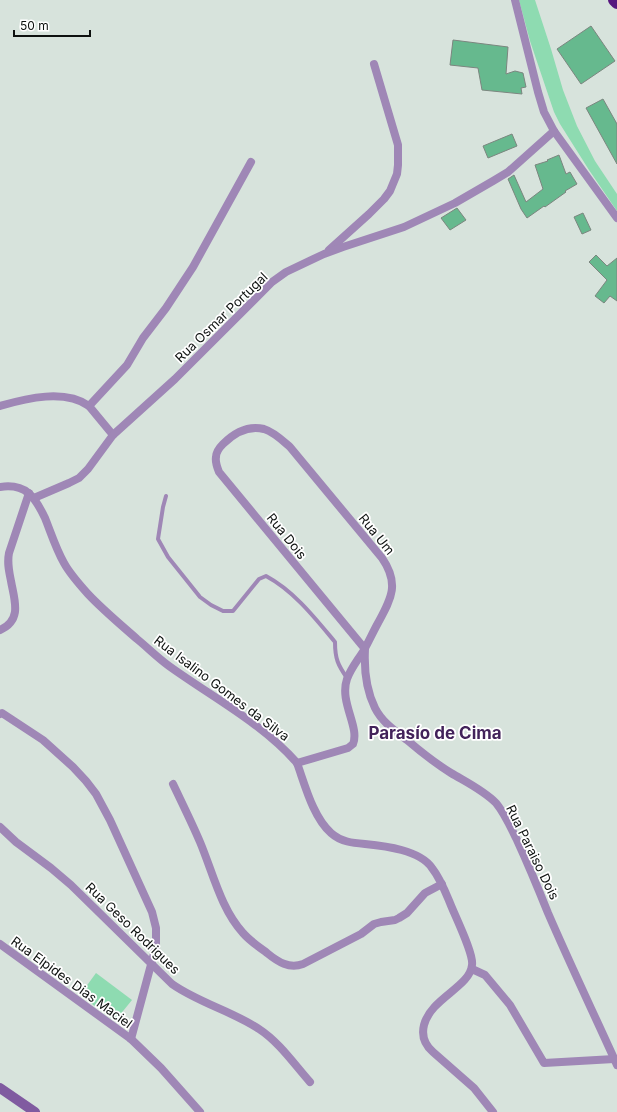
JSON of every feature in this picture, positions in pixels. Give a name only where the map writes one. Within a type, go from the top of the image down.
[{"type":"highway","points":[[614,0],[617,3]]},
{"type":"street","points":[[515,0],[543,107],[554,131],[617,218]]},
{"type":"street","points":[[324,254],[381,202],[390,191],[397,174],[398,145],[374,64]]},
{"type":"street","name":"Rua Osmar Portugal","points":[[31,495],[69,483],[79,478],[88,469],[113,435],[175,379],[272,282],[291,270],[324,254],[404,227],[455,203],[508,172],[554,131]]},
{"type":"street","points":[[89,406],[127,365],[143,338],[166,308],[193,267],[251,162]]},
{"type":"street","points":[[0,406],[30,399],[62,397],[77,400],[89,406],[113,435]]},
{"type":"street","name":"Rua Um","points":[[233,435],[244,430],[258,428],[268,430],[284,441],[308,468],[387,565],[392,581],[391,597],[365,649],[354,665],[345,689],[355,736],[353,744],[348,748],[297,763]]},
{"type":"street","name":"Rua Dois","points":[[233,435],[220,447],[216,454],[219,472],[365,649]]},
{"type":"street","points":[[0,487],[12,486],[31,495],[8,553],[9,571],[16,610],[9,625],[0,630]]},
{"type":"street","name":"Rua Isalino Gomes da Silva","points":[[31,495],[42,512],[68,571],[76,581],[122,626],[169,666],[269,736],[285,750],[297,763],[317,815],[332,834],[338,838],[353,843],[384,846],[396,849],[428,862],[442,884],[471,955],[473,964],[472,969]]},
{"type":"street","name":"Rua Paraiso Dois","points":[[365,649],[364,664],[368,689],[379,714],[394,730],[418,750],[440,766],[477,788],[496,803],[500,809],[510,826],[532,872],[574,972],[616,1062]]},
{"type":"street","points":[[1,713],[43,740],[86,781],[96,794],[110,820],[155,920],[156,946],[131,1039]]},
{"type":"street","points":[[173,784],[200,842],[215,883],[234,922],[251,940],[283,964],[295,966],[303,964],[361,934],[374,924],[399,918],[407,913],[425,893],[442,884]]},
{"type":"street","name":"Rua Geso Rodrigues","points":[[0,827],[16,842],[71,885],[172,984],[260,1030],[279,1047],[310,1082]]},
{"type":"street","name":"Rua Elpides Dias Maciel","points":[[0,944],[131,1039],[161,1068],[200,1112]]},
{"type":"street","points":[[493,1112],[474,1088],[428,1048],[423,1035],[424,1023],[434,1007],[466,979],[472,969],[485,975],[510,1005],[544,1063],[616,1062]]},
{"type":"street","points":[[0,1088],[35,1112]]},
{"type":"lane","points":[[166,496],[158,539],[168,557],[200,597],[223,611],[233,611],[259,579],[266,576],[278,582],[298,599],[335,642],[335,652],[339,667],[348,678]]},
{"type":"green space","points":[[519,0],[535,0],[563,90],[577,126],[595,161],[617,194],[617,211],[589,170],[554,112],[530,41]]},
{"type":"green space","points":[[96,973],[132,1000],[115,1021],[80,995]]},
{"type":"building","points":[[591,26],[615,61],[581,84],[557,49]]},
{"type":"building","points":[[453,40],[508,47],[506,74],[515,71],[523,73],[526,87],[521,88],[522,94],[482,90],[478,68],[450,65]]},
{"type":"building","points":[[603,99],[617,124],[617,164],[586,108]]},
{"type":"building","points":[[512,134],[517,146],[488,158],[483,146]]},
{"type":"building","points":[[559,155],[566,174],[570,172],[577,184],[527,218],[521,209],[508,179],[514,175],[526,202],[543,189],[535,165],[548,161],[547,160]]},
{"type":"building","points":[[457,208],[466,220],[450,230],[441,218]]},
{"type":"building","points":[[583,213],[591,230],[582,234],[574,217]]},
{"type":"building","points":[[596,255],[607,266],[617,258],[617,301],[610,296],[604,303],[595,296],[607,280],[589,262]]},
{"type":"district","name":"Parasío de Cima","points":[[435,733]]}]
